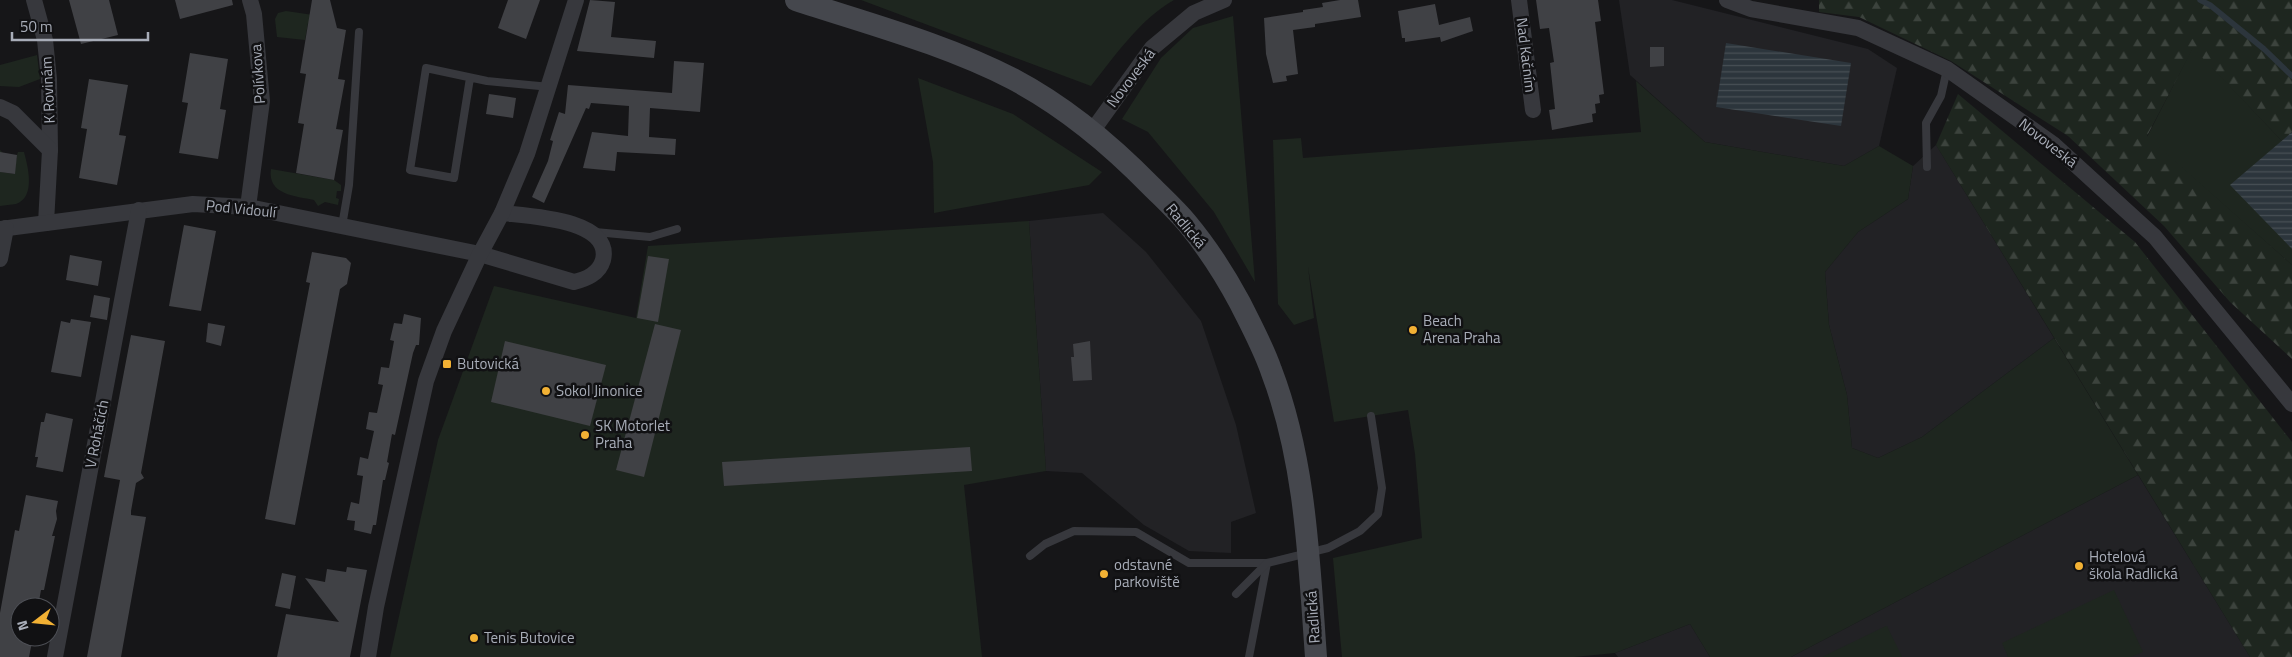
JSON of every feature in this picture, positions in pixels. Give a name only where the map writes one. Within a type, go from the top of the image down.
[{"type":"main road","name":"Radlická","points":[[796,0],[966,58],[1030,88],[1093,130],[1134,168],[1187,223],[1229,283],[1252,326],[1272,371],[1288,422],[1299,475],[1308,554],[1316,657]]},
{"type":"street","name":"K Rovinám","points":[[34,0],[45,40],[49,78],[50,150],[46,223]]},
{"type":"street","name":"Polívkova","points":[[248,207],[262,101],[254,14],[250,0]]},
{"type":"street","points":[[368,657],[376,607],[426,381],[444,331],[502,212],[527,154],[550,87],[576,0]]},
{"type":"street","name":"Novoveská","points":[[1093,130],[1152,48],[1194,12],[1224,0]]},
{"type":"street","name":"Nad Kačním","points":[[1519,0],[1533,110]]},
{"type":"street","name":"Novoveská","points":[[1727,0],[1751,9],[1858,28],[1947,69],[2053,144],[2155,237],[2292,404]]},
{"type":"street","points":[[0,107],[13,113],[50,150]]},
{"type":"street","name":"Pod Vidoulí","points":[[3,228],[193,204],[248,207],[480,254]]},
{"type":"street","name":"V Roháčích","points":[[54,657],[139,210]]},
{"type":"street","points":[[480,254],[574,282],[585,280],[601,266],[604,258],[601,244],[590,232],[581,227],[502,212]]},
{"type":"street","points":[[0,259],[3,228]]},
{"type":"lane","points":[[342,226],[349,185],[359,32]]},
{"type":"lane","points":[[470,78],[454,178],[410,170],[426,68],[470,78],[487,82],[550,87]]},
{"type":"lane","points":[[1927,166],[1926,123],[1940,96],[1947,69]]},
{"type":"lane","points":[[590,232],[650,236],[677,228]]},
{"type":"lane","points":[[1030,556],[1045,544],[1074,531],[1136,532],[1189,563],[1267,564],[1328,548],[1360,531],[1378,514],[1382,488],[1371,416]]},
{"type":"lane","points":[[1236,594],[1267,564]]},
{"type":"lane","points":[[1249,657],[1267,564]]},
{"type":"shaded area","points":[[1619,0],[1672,0],[1868,49],[1897,68],[1879,146],[1844,166],[1705,142],[1630,75]]},
{"type":"shaded area","points":[[1726,43],[1851,63],[1841,126],[1716,107]]},
{"type":"shaded area","points":[[2292,132],[2292,249],[2230,185]]},
{"type":"shaded area","points":[[1936,145],[2054,338],[1922,437],[1878,458],[1852,448],[1847,395],[1829,325],[1825,272],[1858,232],[1908,199],[1913,166]]},
{"type":"shaded area","points":[[1103,213],[1146,252],[1201,321],[1236,425],[1256,513],[1231,522],[1231,553],[1189,551],[1144,525],[1082,473],[1046,471],[1029,221]]},
{"type":"shaded area","name":"Hotelová škola Radlická","points":[[2138,475],[2250,657],[1791,657]]},
{"type":"shaded area","points":[[1690,624],[1710,657],[1618,657],[1615,653]]},
{"type":"green space","points":[[861,0],[1174,0],[1150,17],[1139,28],[1091,86]]},
{"type":"green space","points":[[1819,0],[2292,0],[2292,132],[2282,141],[2193,48],[2147,136],[2292,265],[2292,359],[2230,302],[2164,226],[2068,136],[1951,61],[1859,17],[1819,12]]},
{"type":"green space","points":[[286,11],[320,16],[308,23],[305,40],[277,37],[275,19],[278,13]]},
{"type":"green space","points":[[1233,16],[1255,282],[1214,212],[1148,132],[1122,119],[1161,58],[1193,28]]},
{"type":"green space","points":[[2193,47],[2282,141],[2292,132],[2292,265],[2147,137]]},
{"type":"green space","points":[[37,55],[40,79],[19,87],[0,86],[0,65]]},
{"type":"green space","points":[[918,78],[1013,114],[1102,172],[1089,185],[934,213],[933,162]]},
{"type":"green space","points":[[1636,81],[1705,142],[1844,166],[1879,146],[1913,166],[1908,199],[1858,232],[1825,272],[1829,325],[1847,395],[1852,448],[1878,458],[1922,437],[2054,338],[2138,475],[1791,657],[1710,657],[1690,624],[1615,653],[1574,657],[1342,657],[1333,558],[1422,538],[1415,454],[1408,410],[1334,422],[1308,267],[1314,318],[1294,325],[1278,304],[1273,140],[1301,138],[1303,158],[1641,132]]},
{"type":"green space","points":[[1958,94],[2135,242],[2292,442],[2292,657],[2250,657],[1936,145]]},
{"type":"green space","points":[[0,150],[3,153],[1,172],[14,174],[18,152],[24,152],[29,181],[28,188],[26,195],[16,204],[0,206]]},
{"type":"green space","points":[[271,169],[334,180],[341,185],[341,191],[337,191],[338,205],[325,202],[318,206],[314,200],[284,193],[274,184],[271,178]]},
{"type":"green space","name":"SK Motorlet Praha","points":[[1029,221],[1046,471],[964,485],[982,657],[390,657],[438,440],[494,286],[636,318],[648,246]]},
{"type":"green space","points":[[2114,590],[2143,652],[2131,657],[2008,657],[2002,643]]},
{"type":"green space","points":[[1886,626],[1902,657],[1822,657]]},
{"type":"building","points":[[69,0],[109,0],[118,35],[81,44]]},
{"type":"building","points":[[175,0],[232,0],[233,5],[180,19]]},
{"type":"building","points":[[312,0],[330,0],[337,28],[346,30],[338,79],[345,80],[336,129],[343,130],[334,180],[296,173],[304,124],[298,123],[306,74],[300,73]]},
{"type":"building","points":[[508,0],[540,0],[526,39],[498,28]]},
{"type":"building","points":[[590,0],[615,2],[611,37],[656,41],[654,58],[577,51]]},
{"type":"building","points":[[1358,0],[1361,17],[1315,24],[1315,27],[1293,30],[1298,74],[1286,76],[1287,81],[1273,83],[1266,54],[1264,18],[1303,12],[1303,10],[1323,7],[1322,3]]},
{"type":"building","points":[[1536,0],[1598,0],[1601,21],[1595,22],[1604,94],[1599,95],[1600,103],[1595,104],[1596,113],[1592,114],[1593,122],[1552,130],[1549,110],[1555,109],[1550,63],[1554,62],[1549,28],[1540,29]]},
{"type":"building","points":[[1435,4],[1439,25],[1470,17],[1473,31],[1441,42],[1440,37],[1405,42],[1405,38],[1402,38],[1398,11]]},
{"type":"building","points":[[1650,47],[1664,47],[1664,66],[1650,67]]},
{"type":"building","points":[[190,53],[228,59],[220,109],[226,110],[218,159],[179,153],[188,103],[182,102]]},
{"type":"building","points":[[674,61],[704,63],[700,112],[650,108],[649,137],[676,139],[675,155],[617,152],[615,171],[583,168],[592,132],[628,136],[629,106],[591,103],[589,109],[586,108],[544,203],[532,197],[548,161],[553,141],[550,140],[559,112],[565,114],[568,85],[672,93]]},
{"type":"building","points":[[89,79],[128,85],[119,135],[126,136],[117,185],[79,178],[87,129],[81,128]]},
{"type":"building","points":[[489,94],[516,98],[513,118],[486,114]]},
{"type":"building","points":[[0,152],[17,155],[15,174],[0,172]]},
{"type":"building","points":[[184,225],[216,231],[201,311],[169,306]]},
{"type":"building","points":[[312,252],[346,258],[351,263],[347,284],[340,289],[295,525],[265,519],[310,283],[306,282]]},
{"type":"building","points":[[70,255],[102,261],[98,286],[66,280]]},
{"type":"building","points":[[648,256],[669,259],[658,322],[637,318]]},
{"type":"building","points":[[94,295],[110,298],[107,320],[90,317]]},
{"type":"building","points":[[404,314],[421,318],[419,345],[416,345],[413,353],[395,435],[392,434],[387,462],[389,463],[385,480],[383,480],[376,525],[373,525],[371,534],[354,530],[355,521],[347,520],[351,502],[359,504],[363,476],[357,475],[360,457],[368,459],[374,431],[366,429],[369,412],[377,413],[383,385],[378,384],[381,367],[389,368],[394,341],[390,340],[394,323],[402,324]]},
{"type":"building","points":[[71,319],[91,322],[81,377],[51,372],[61,321],[70,323]]},
{"type":"building","points":[[208,323],[225,326],[221,346],[206,342]]},
{"type":"building","points":[[655,324],[681,330],[644,477],[616,470]]},
{"type":"building","points":[[131,335],[165,341],[141,473],[144,478],[136,483],[131,511],[131,515],[146,517],[121,657],[87,657],[120,480],[104,477]]},
{"type":"building","name":"Sokol Jinonice","points":[[505,341],[606,365],[590,426],[491,402]]},
{"type":"building","points":[[1090,341],[1092,380],[1073,381],[1071,357],[1074,357],[1073,344]]},
{"type":"building","points":[[46,413],[73,419],[63,472],[36,467],[38,457],[35,457],[41,422],[44,422]]},
{"type":"building","points":[[970,447],[972,471],[724,486],[722,462]]},
{"type":"building","points":[[26,495],[58,501],[57,519],[52,536],[55,536],[44,590],[41,590],[40,597],[10,597],[10,647],[31,647],[29,657],[0,657],[0,613],[15,530],[19,531]]},
{"type":"building","points":[[347,567],[367,570],[350,657],[277,657],[286,614],[339,622],[305,578],[325,582],[327,569],[346,572]]},
{"type":"building","points":[[282,573],[296,576],[290,609],[275,606]]},
{"type":"waterway","points":[[2200,0],[2210,5],[2264,49],[2292,76]]},
{"type":"place","name":"Beach Arena Praha","points":[[1413,330]]},
{"type":"place","name":"Butovická","points":[[447,364]]},
{"type":"place","name":"Sokol Jinonice","points":[[546,391]]},
{"type":"place","name":"SK Motorlet Praha","points":[[585,435]]},
{"type":"place","name":"Hotelová škola Radlická","points":[[2079,566]]},
{"type":"place","name":"odstavné parkoviště","points":[[1104,574]]},
{"type":"place","name":"Tenis Butovice","points":[[474,638]]}]
